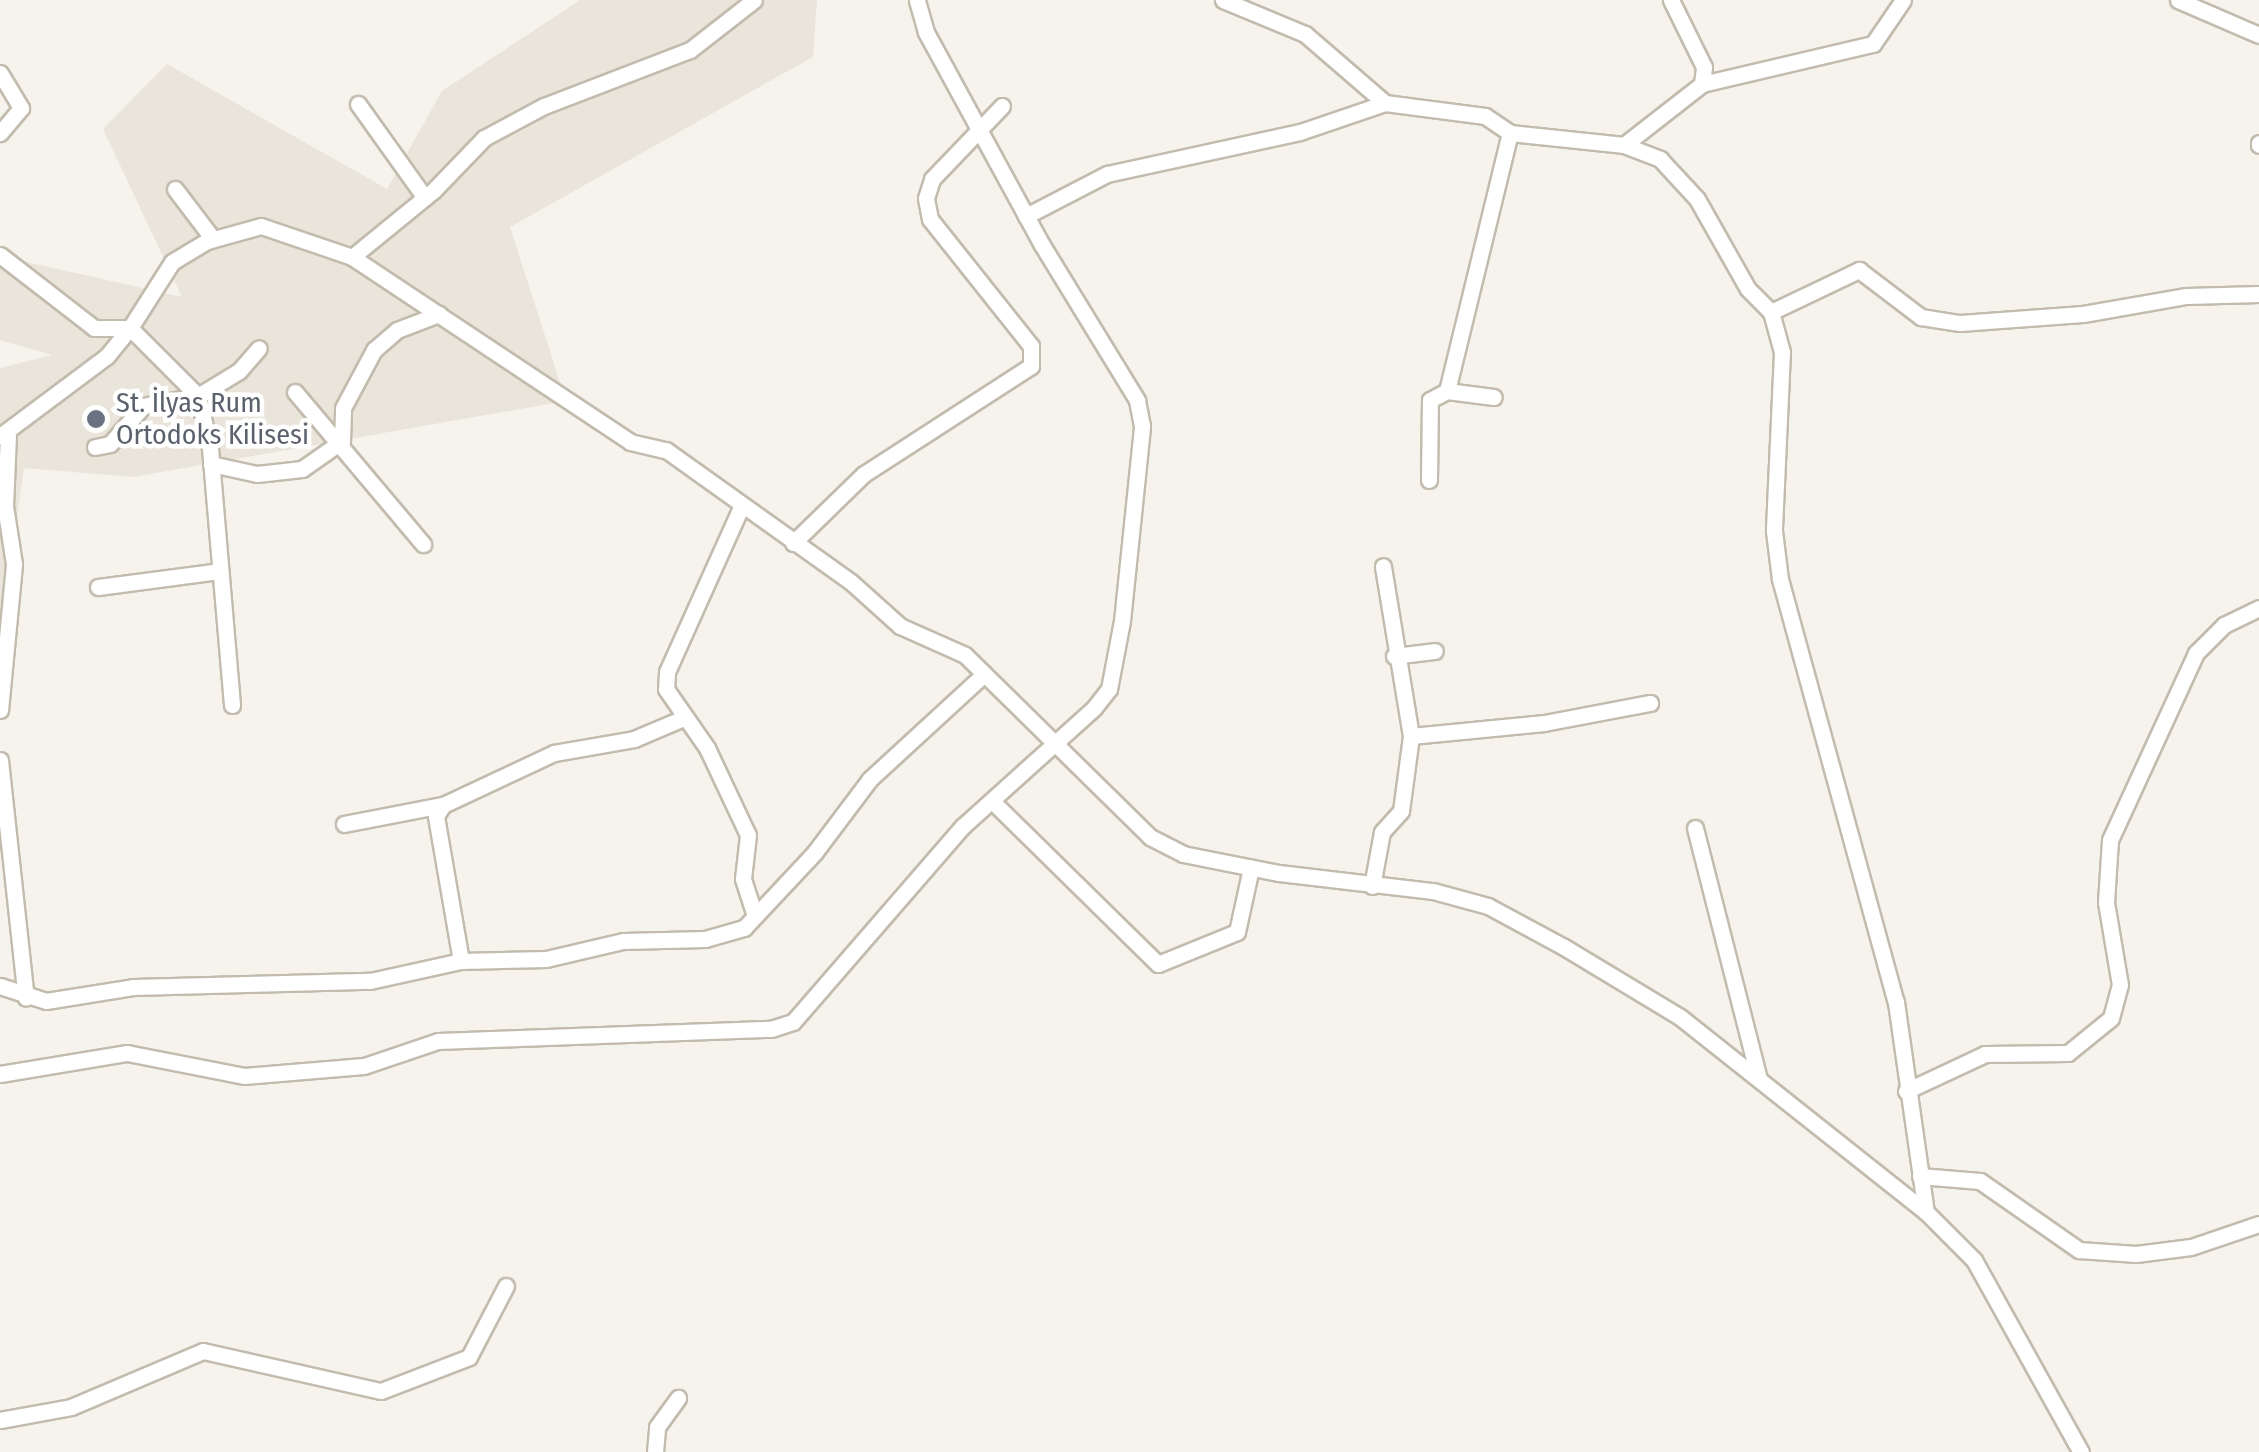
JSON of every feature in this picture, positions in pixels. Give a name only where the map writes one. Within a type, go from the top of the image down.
[{"type":"street","points":[[352,257],[425,198],[484,138],[544,106],[690,50],[754,0]]},
{"type":"street","points":[[0,1074],[127,1053],[244,1076],[364,1066],[438,1042],[771,1030],[793,1022],[913,878],[1109,689],[1142,426],[1136,400],[1026,216],[926,32],[917,0]]},
{"type":"street","points":[[1223,0],[1305,34],[1385,102]]},
{"type":"street","points":[[1671,0],[1704,67],[1702,84]]},
{"type":"street","points":[[1624,145],[1702,84],[1873,44],[1903,0]]},
{"type":"street","points":[[2178,0],[2259,35]]},
{"type":"street","points":[[0,73],[21,108],[0,133]]},
{"type":"street","points":[[1026,216],[1107,174],[1300,132],[1385,102],[1485,116],[1510,133],[1624,145],[1660,159],[1697,199],[1748,289],[1771,312],[1782,352],[1774,530],[1780,580],[1896,1002],[1926,1212]]},
{"type":"street","points":[[358,104],[425,198]]},
{"type":"street","points":[[793,543],[864,474],[1031,366],[1031,346],[930,219],[932,178],[1002,106]]},
{"type":"street","points":[[1448,392],[1510,133]]},
{"type":"street","points":[[175,188],[214,239]]},
{"type":"street","points":[[0,710],[14,564],[5,506],[4,435],[107,356],[172,262],[214,239],[261,226],[352,257],[630,442],[666,450],[900,626],[965,655],[1150,837],[1184,854],[1251,868],[1433,891],[1488,906],[1680,1017],[1926,1212],[1974,1260],[2081,1452]]},
{"type":"street","points":[[0,255],[94,328],[130,328],[198,396],[212,464],[232,705]]},
{"type":"street","points":[[1771,312],[1859,270],[1922,317],[1960,322],[2259,294]]},
{"type":"street","points":[[342,440],[343,408],[374,350],[397,330],[439,314]]},
{"type":"street","points":[[95,447],[110,444],[143,406],[198,396],[239,371],[259,348]]},
{"type":"street","points":[[295,392],[342,440],[423,544]]},
{"type":"street","points":[[1429,480],[1430,400],[1448,392],[1494,397]]},
{"type":"street","points":[[212,464],[256,474],[302,468],[342,440]]},
{"type":"street","points":[[742,505],[667,672],[666,689],[686,717],[748,835],[743,879],[755,916]]},
{"type":"street","points":[[1372,886],[1382,832],[1401,811],[1411,736],[1394,656],[1383,566]]},
{"type":"street","points":[[98,587],[219,571]]},
{"type":"street","points":[[1906,1091],[1985,1054],[2068,1053],[2111,1018],[2120,984],[2106,902],[2110,840],[2196,654],[2224,625],[2259,608]]},
{"type":"street","points":[[1394,656],[1435,651]]},
{"type":"street","points":[[0,986],[26,998],[46,1001],[133,986],[370,981],[461,961],[546,959],[623,940],[705,940],[744,928],[816,852],[870,778],[984,674]]},
{"type":"street","points":[[1411,736],[1544,723],[1650,702]]},
{"type":"street","points":[[344,824],[443,805],[554,753],[634,739],[686,717]]},
{"type":"street","points":[[0,760],[26,998]]},
{"type":"street","points":[[993,802],[1158,964],[1236,932],[1251,868]]},
{"type":"street","points":[[443,805],[436,816],[461,961]]},
{"type":"street","points":[[1695,828],[1758,1076]]},
{"type":"street","points":[[1920,1176],[1980,1181],[2079,1250],[2136,1254],[2192,1246],[2259,1224]]},
{"type":"street","points":[[0,1420],[71,1406],[203,1350],[381,1390],[469,1357],[506,1286]]},
{"type":"street","points":[[655,1452],[658,1427],[678,1398]]},
{"type":"shaded area","points":[[580,0],[817,0],[813,57],[510,227],[566,401],[133,477],[24,468],[0,639],[0,368],[52,355],[0,340],[0,256],[182,297],[103,129],[167,64],[387,189],[442,91]]},
{"type":"place","name":"St. İlyas Rum Ortodoks Kilisesi","points":[[96,419]]}]
